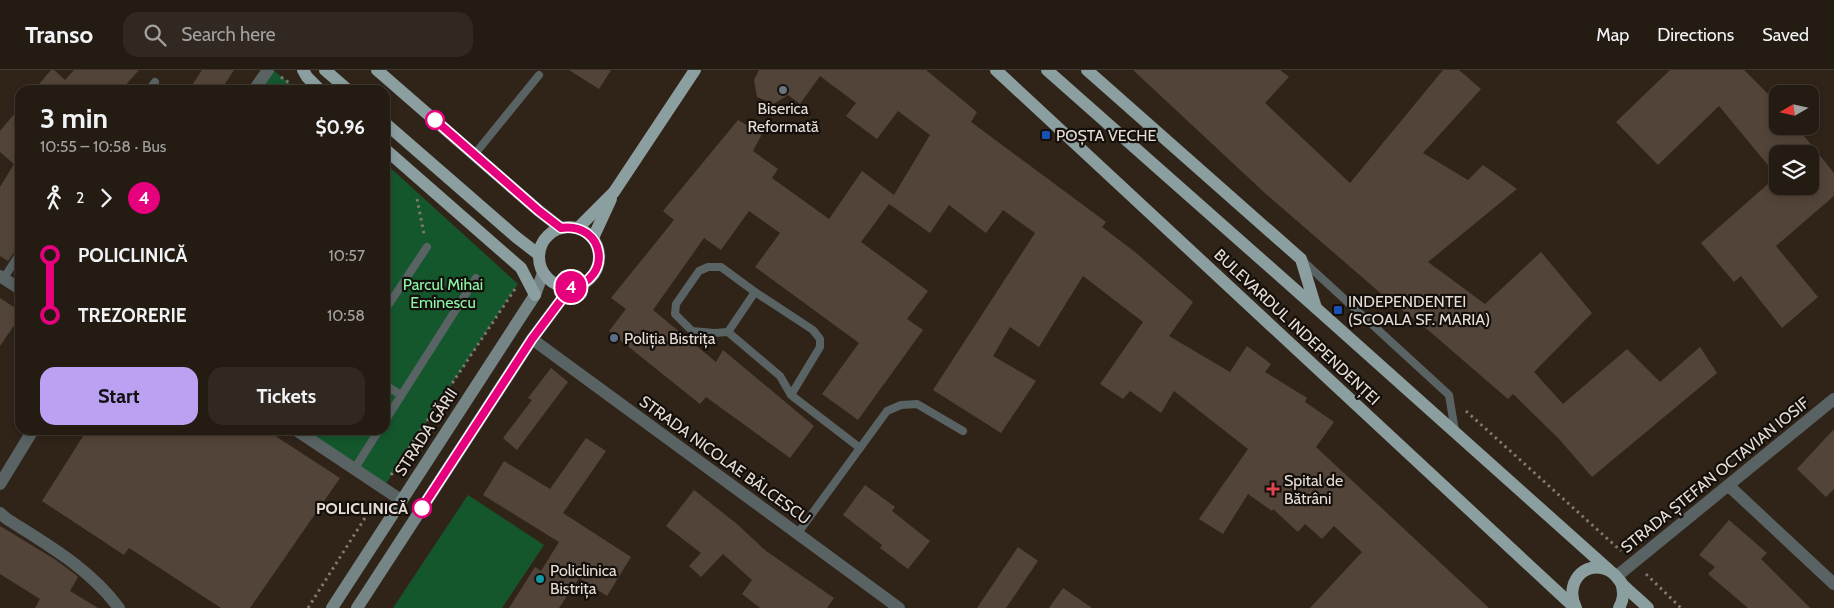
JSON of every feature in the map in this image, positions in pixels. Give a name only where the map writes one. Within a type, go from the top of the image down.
[{"type":"main road","points":[[303,70],[315,85]]},
{"type":"main road","points":[[325,70],[342,85]]},
{"type":"main road","points":[[377,70],[561,228]]},
{"type":"main road","points":[[593,238],[614,192],[694,70]]},
{"type":"main road","name":"BULEVARDUL INDEPENDENȚEI","points":[[996,70],[1576,608]]},
{"type":"main road","name":"BULEVARDUL INDEPENDENȚEI","points":[[1046,70],[1455,432],[1648,608]]},
{"type":"main road","points":[[1086,70],[1300,259],[1316,308]]},
{"type":"main road","points":[[390,126],[538,254]]},
{"type":"main road","points":[[390,153],[521,268],[535,295]]},
{"type":"main road","points":[[578,228],[614,192]]},
{"type":"main road","points":[[561,228],[578,228],[586,232],[593,238],[597,247],[598,265],[588,281],[580,286],[570,288],[560,286],[550,281],[543,273],[538,254],[541,245],[553,231],[561,228]]},
{"type":"main road","name":"STRADA GĂRII","points":[[332,608],[535,295],[543,273]]},
{"type":"main road","points":[[357,608],[532,339],[570,288]]},
{"type":"main road","name":"BULEVARDUL INDEPENDENȚEI","points":[[1576,608],[1572,594],[1573,585],[1577,577],[1592,568],[1600,568],[1615,576]]},
{"type":"main road","points":[[1615,576],[1623,592],[1619,608]]},
{"type":"street","points":[[260,85],[274,72]]},
{"type":"street","points":[[2,277],[15,286]]},
{"type":"street","name":"STRADA NICOLAE BĂLCESCU","points":[[532,339],[899,608]]},
{"type":"street","name":"STRADA ȘTEFAN OCTAVIAN IOSIF","points":[[1615,576],[1634,563],[1834,399]]},
{"type":"street","points":[[0,484],[29,435]]},
{"type":"street","points":[[304,435],[401,500]]},
{"type":"street","points":[[1729,486],[1834,584]]},
{"type":"street","points":[[0,513],[63,554],[98,582],[119,608]]},
{"type":"lane","points":[[474,155],[539,75]]},
{"type":"lane","points":[[390,302],[427,247]]},
{"type":"lane","points":[[1300,259],[1449,394],[1455,432]]},
{"type":"lane","points":[[2,277],[15,260]]},
{"type":"lane","points":[[791,395],[820,347],[820,339],[813,330],[721,267],[708,267],[699,271],[676,304],[674,314],[692,331],[728,332],[780,376],[791,395],[860,448]]},
{"type":"lane","points":[[390,413],[476,278]]},
{"type":"lane","points":[[728,332],[755,292]]},
{"type":"lane","points":[[390,388],[401,396]]},
{"type":"lane","points":[[798,533],[887,412],[901,405],[917,404],[962,431]]},
{"type":"lane","points":[[355,468],[376,435]]},
{"type":"path","points":[[274,72],[291,85]]},
{"type":"path","points":[[416,198],[427,247]]},
{"type":"path","points":[[308,608],[383,488],[518,284]]},
{"type":"path","points":[[1449,394],[1682,608]]},
{"type":"green space","points":[[273,70],[292,85],[259,85]]},
{"type":"green space","name":"Parcul Mihai Eminescu","points":[[390,168],[518,284],[383,488],[304,435],[390,435]]},
{"type":"green space","points":[[468,495],[544,545],[502,608],[393,608]]},
{"type":"building","points":[[51,70],[54,70],[65,80],[74,70],[139,70],[126,85],[38,85]]},
{"type":"building","points":[[202,70],[234,70],[224,85],[192,85]]},
{"type":"building","points":[[569,70],[611,70],[599,89]]},
{"type":"building","points":[[759,70],[926,70],[977,112],[971,122],[1106,222],[1102,227],[1135,252],[1193,302],[1169,336],[1230,372],[1247,346],[1271,364],[1265,372],[1307,398],[1305,402],[1334,422],[1316,447],[1489,608],[1310,608],[1362,552],[1334,526],[1322,539],[1305,524],[1298,532],[1273,509],[1272,511],[1248,494],[1223,534],[1199,519],[1248,449],[1174,391],[1161,413],[1130,391],[1123,399],[1100,384],[1143,322],[1083,276],[1039,347],[1010,327],[993,356],[1036,381],[1001,433],[933,390],[1035,233],[1003,210],[986,233],[949,205],[930,233],[889,204],[861,242],[928,291],[907,319],[923,330],[858,420],[822,394],[859,343],[755,267],[780,233],[749,211],[721,250],[704,238],[653,310],[716,362],[723,350],[814,426],[790,458],[706,397],[700,404],[609,331],[626,309],[611,298],[674,220],[663,211],[738,120],[762,134],[753,151],[778,169],[772,178],[829,219],[862,171],[894,195],[930,135],[898,111],[877,139],[846,116],[856,103],[820,76],[800,104],[788,95],[774,104],[757,97],[754,80]]},
{"type":"building","points":[[1133,70],[1280,70],[1289,77],[1265,103],[1350,183],[1443,70],[1459,70],[1481,89],[1423,153],[1468,180],[1483,165],[1517,189],[1428,262],[1485,304],[1541,252],[1592,313],[1534,372],[1563,404],[1627,349],[1660,382],[1700,347],[1717,373],[1592,477],[1559,439],[1513,394],[1508,399],[1428,330],[1385,297],[1267,195]]},
{"type":"building","points":[[1670,70],[1744,70],[1769,95],[1769,135],[1803,135],[1811,145],[1769,145],[1769,166],[1719,106],[1658,165],[1616,122]]},
{"type":"building","points":[[15,113],[15,251],[8,261],[0,256],[0,187],[14,164],[0,152],[0,131]]},
{"type":"building","points":[[1819,154],[1834,173],[1834,196],[1776,246],[1818,297],[1782,328],[1741,276],[1734,282],[1701,243],[1769,183],[1769,195],[1819,195]]},
{"type":"building","points":[[0,298],[15,308],[15,324],[0,346]]},
{"type":"building","points":[[551,368],[568,382],[517,450],[503,438],[532,400],[528,398]]},
{"type":"building","points":[[1834,429],[1834,489],[1826,497],[1797,469]]},
{"type":"building","points":[[84,435],[274,435],[340,478],[250,608],[221,608],[129,548],[124,555],[42,501]]},
{"type":"building","points":[[586,438],[606,451],[563,513],[631,557],[607,596],[579,578],[559,608],[509,608],[535,567],[541,571],[559,542],[483,495],[504,461],[550,489]]},
{"type":"building","points":[[865,485],[895,507],[892,511],[930,541],[908,569],[880,548],[882,545],[843,515]]},
{"type":"building","points":[[694,490],[737,524],[766,551],[834,598],[827,608],[760,608],[742,594],[752,580],[723,554],[701,577],[689,566],[701,553],[666,526]]},
{"type":"building","points":[[1729,520],[1767,553],[1761,559],[1810,608],[1748,608],[1708,574],[1715,567],[1699,555]]},
{"type":"building","points":[[0,526],[56,560],[76,575],[78,577],[70,591],[98,608],[35,608],[40,599],[0,574]]},
{"type":"building","points":[[1018,547],[1038,561],[1006,608],[977,608]]},
{"type":"building","points":[[1063,588],[1092,608],[1049,608]]},
{"type":"bus line","name":"4","points":[[422,508],[532,339],[570,288],[580,286],[594,274],[599,256],[593,238],[586,232],[578,228],[561,228],[435,120]]},
{"type":"place","name":"Biserica Reformată","points":[[783,90]]},
{"type":"place","name":"POȘTA VECHE","points":[[1046,135]]},
{"type":"place","name":"INDEPENDENTEI (SCOALA SF. MARIA)","points":[[1338,310]]},
{"type":"place","name":"Poliția Bistrița","points":[[614,338]]},
{"type":"place","name":"Spital de Bătrâni","points":[[1273,489]]},
{"type":"place","name":"POLICLINICĂ","points":[[422,508]]},
{"type":"place","name":"Policlinica Bistrița","points":[[540,579]]}]
